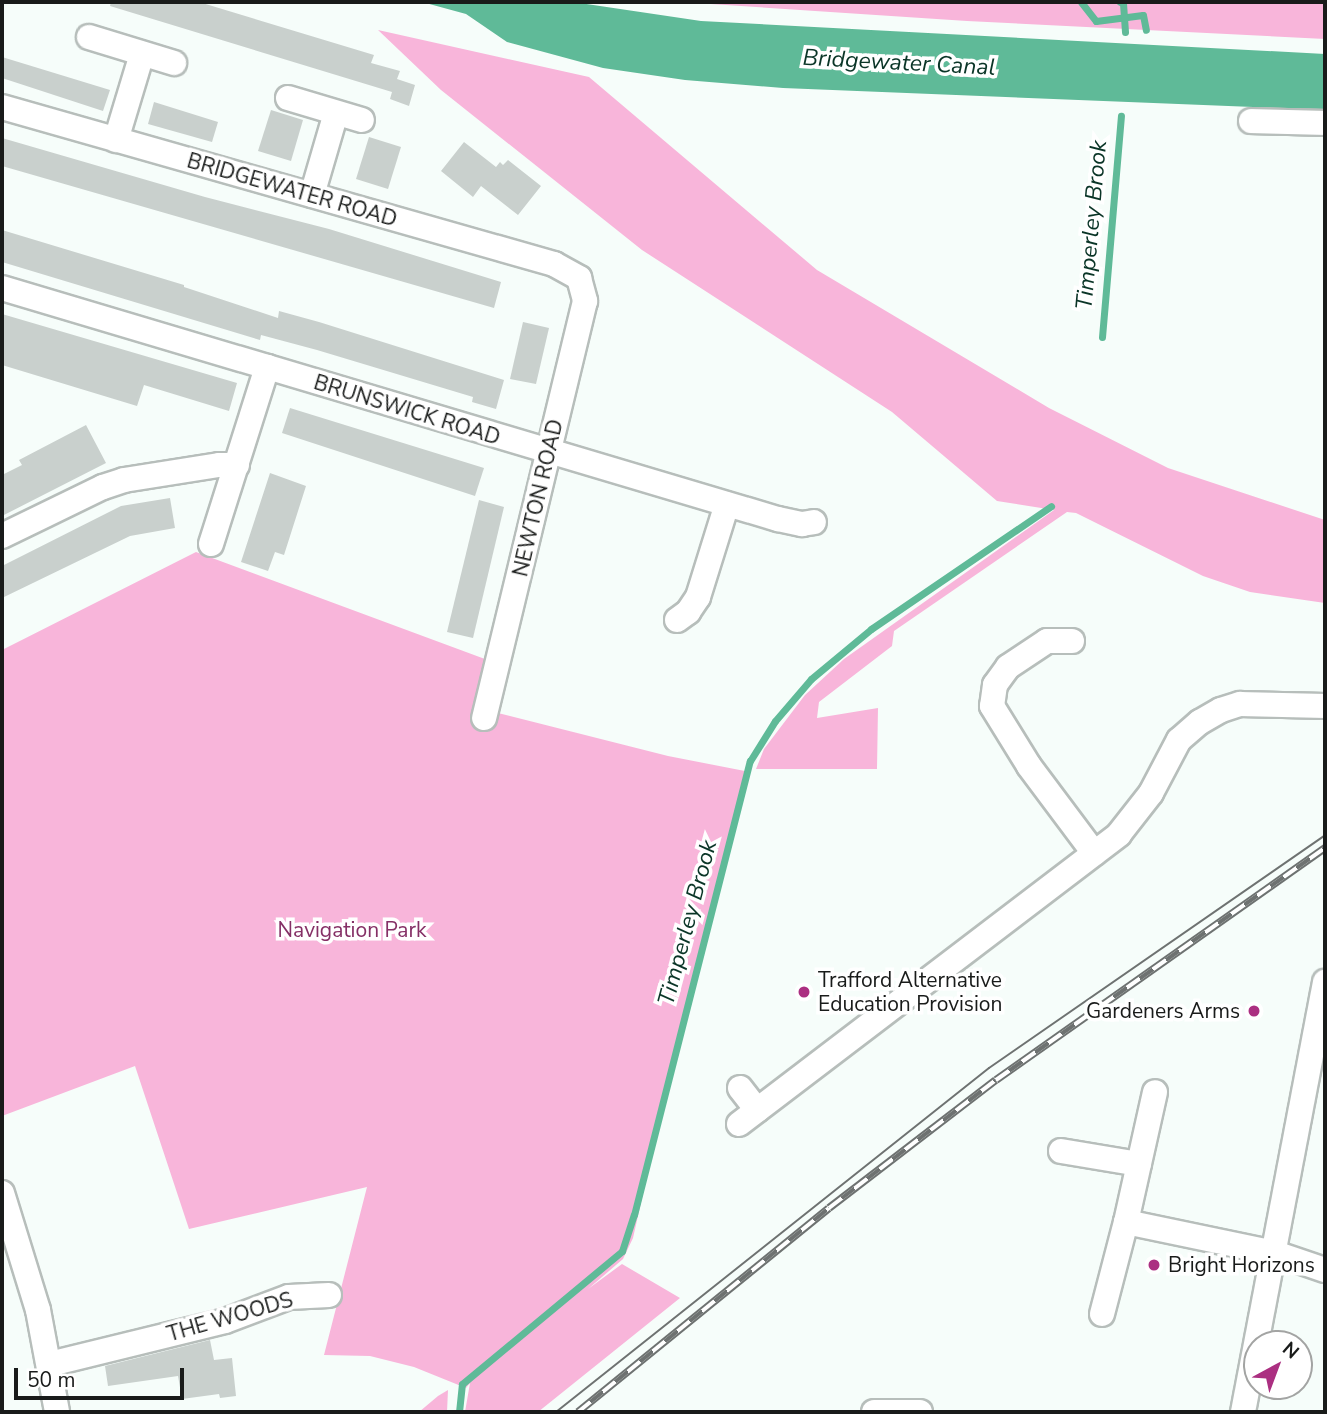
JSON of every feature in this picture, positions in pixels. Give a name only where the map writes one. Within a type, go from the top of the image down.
[{"type":"street","points":[[89,37],[174,63]]},
{"type":"street","points":[[116,140],[142,54]]},
{"type":"street","points":[[288,98],[362,120]]},
{"type":"street","name":"BRIDGEWATER ROAD","points":[[2,107],[554,264],[579,278]]},
{"type":"street","points":[[312,195],[336,113]]},
{"type":"street","points":[[1251,121],[1325,123]]},
{"type":"street","name":"NEWTON ROAD","points":[[484,718],[585,301],[579,278]]},
{"type":"street","name":"BRUNSWICK ROAD","points":[[2,288],[548,453],[793,523],[814,522]]},
{"type":"street","points":[[211,544],[267,367]]},
{"type":"street","points":[[2,537],[103,487],[124,480],[219,465],[237,465]]},
{"type":"street","points":[[677,621],[688,612],[698,597],[727,504]]},
{"type":"street","points":[[1072,641],[1047,641],[1008,667],[995,685],[992,706],[1022,756],[1094,853]]},
{"type":"street","points":[[740,1088],[748,1117],[1119,834],[1143,804],[1180,740],[1209,716],[1249,703],[1325,706]]},
{"type":"street","points":[[1243,1412],[1275,1253],[1317,1087],[1325,982]]},
{"type":"street","points":[[1102,1314],[1155,1092]]},
{"type":"street","points":[[1061,1151],[1139,1164]]},
{"type":"street","points":[[2,1193],[31,1284],[50,1364],[57,1412]]},
{"type":"street","points":[[1126,1222],[1182,1231],[1275,1253],[1325,1270]]},
{"type":"street","name":"THE WOODS","points":[[50,1364],[225,1321],[289,1297],[329,1295]]},
{"type":"street","points":[[874,1412],[920,1412]]},
{"type":"green space","points":[[680,2],[1325,2],[1325,39],[967,21]]},
{"type":"green space","points":[[378,30],[589,77],[817,270],[1049,408],[1168,468],[1325,520],[1325,603],[1250,592],[1203,576],[1076,513],[1067,512],[894,631],[892,646],[819,702],[817,718],[878,708],[877,769],[756,769],[764,749],[805,695],[844,659],[1054,510],[997,501],[892,412],[642,250],[441,90]]},
{"type":"green space","name":"Navigation Park","points":[[196,552],[493,662],[482,709],[668,756],[750,772],[656,1136],[633,1238],[623,1259],[588,1289],[622,1264],[680,1298],[538,1412],[465,1412],[470,1383],[466,1388],[414,1367],[370,1356],[324,1355],[367,1187],[189,1229],[135,1066],[2,1116],[2,650]]},
{"type":"green space","points":[[448,1390],[447,1412],[419,1412],[438,1396]]},
{"type":"water","name":"Bridgewater Canal","points":[[422,2],[573,2],[701,21],[1325,54],[1325,110],[783,88],[685,80],[603,68],[507,42],[466,14]]},
{"type":"building","points":[[111,2],[199,2],[374,55],[371,63],[400,71],[397,79],[415,85],[409,106],[390,99],[392,92],[110,6]]},
{"type":"building","points":[[2,57],[110,90],[103,111],[2,78]]},
{"type":"building","points":[[154,102],[218,122],[212,142],[148,124]]},
{"type":"building","points":[[271,110],[303,120],[291,161],[258,151]]},
{"type":"building","points":[[369,137],[401,147],[388,189],[356,179]]},
{"type":"building","points":[[2,138],[205,197],[329,229],[501,282],[494,308],[2,166]]},
{"type":"building","points":[[464,142],[496,167],[500,162],[503,165],[508,160],[541,186],[518,215],[481,186],[473,197],[441,171]]},
{"type":"building","points":[[2,230],[184,285],[278,318],[279,311],[504,380],[496,409],[472,402],[473,397],[317,350],[261,335],[260,340],[2,262]]},
{"type":"building","points":[[2,314],[237,383],[229,411],[144,385],[137,406],[2,365]]},
{"type":"building","points":[[523,322],[549,328],[536,384],[510,379]]},
{"type":"building","points":[[290,408],[484,468],[475,496],[282,433]]},
{"type":"building","points":[[86,425],[106,463],[2,516],[2,475],[22,465],[19,460]]},
{"type":"building","points":[[270,473],[306,486],[284,555],[275,552],[268,571],[241,562]]},
{"type":"building","points":[[170,498],[175,528],[130,536],[2,598],[2,566],[121,506]]},
{"type":"building","points":[[479,500],[504,507],[473,638],[447,632]]},
{"type":"building","points":[[210,1340],[214,1360],[232,1358],[236,1396],[220,1398],[219,1394],[182,1399],[178,1376],[108,1386],[105,1366]]},
{"type":"waterway","points":[[1081,2],[1096,21],[1143,15],[1146,30]]},
{"type":"waterway","name":"Timperley Brook","points":[[1120,2],[1123,3],[1125,32]]},
{"type":"waterway","name":"Timperley Brook","points":[[1102,337],[1121,116]]},
{"type":"waterway","name":"Timperley Brook","points":[[459,1412],[462,1384],[622,1251],[634,1215],[750,761],[775,721],[811,679],[871,629],[1051,506]]},
{"type":"tram line","points":[[556,1412],[989,1068],[1325,835]]},
{"type":"railway","points":[[578,1412],[829,1208],[996,1080],[1325,848]]},
{"type":"place","name":"Trafford Alternative Education Provision","points":[[804,992]]},
{"type":"place","name":"Gardeners Arms","points":[[1254,1011]]},
{"type":"place","name":"Bright Horizons","points":[[1154,1265]]}]
